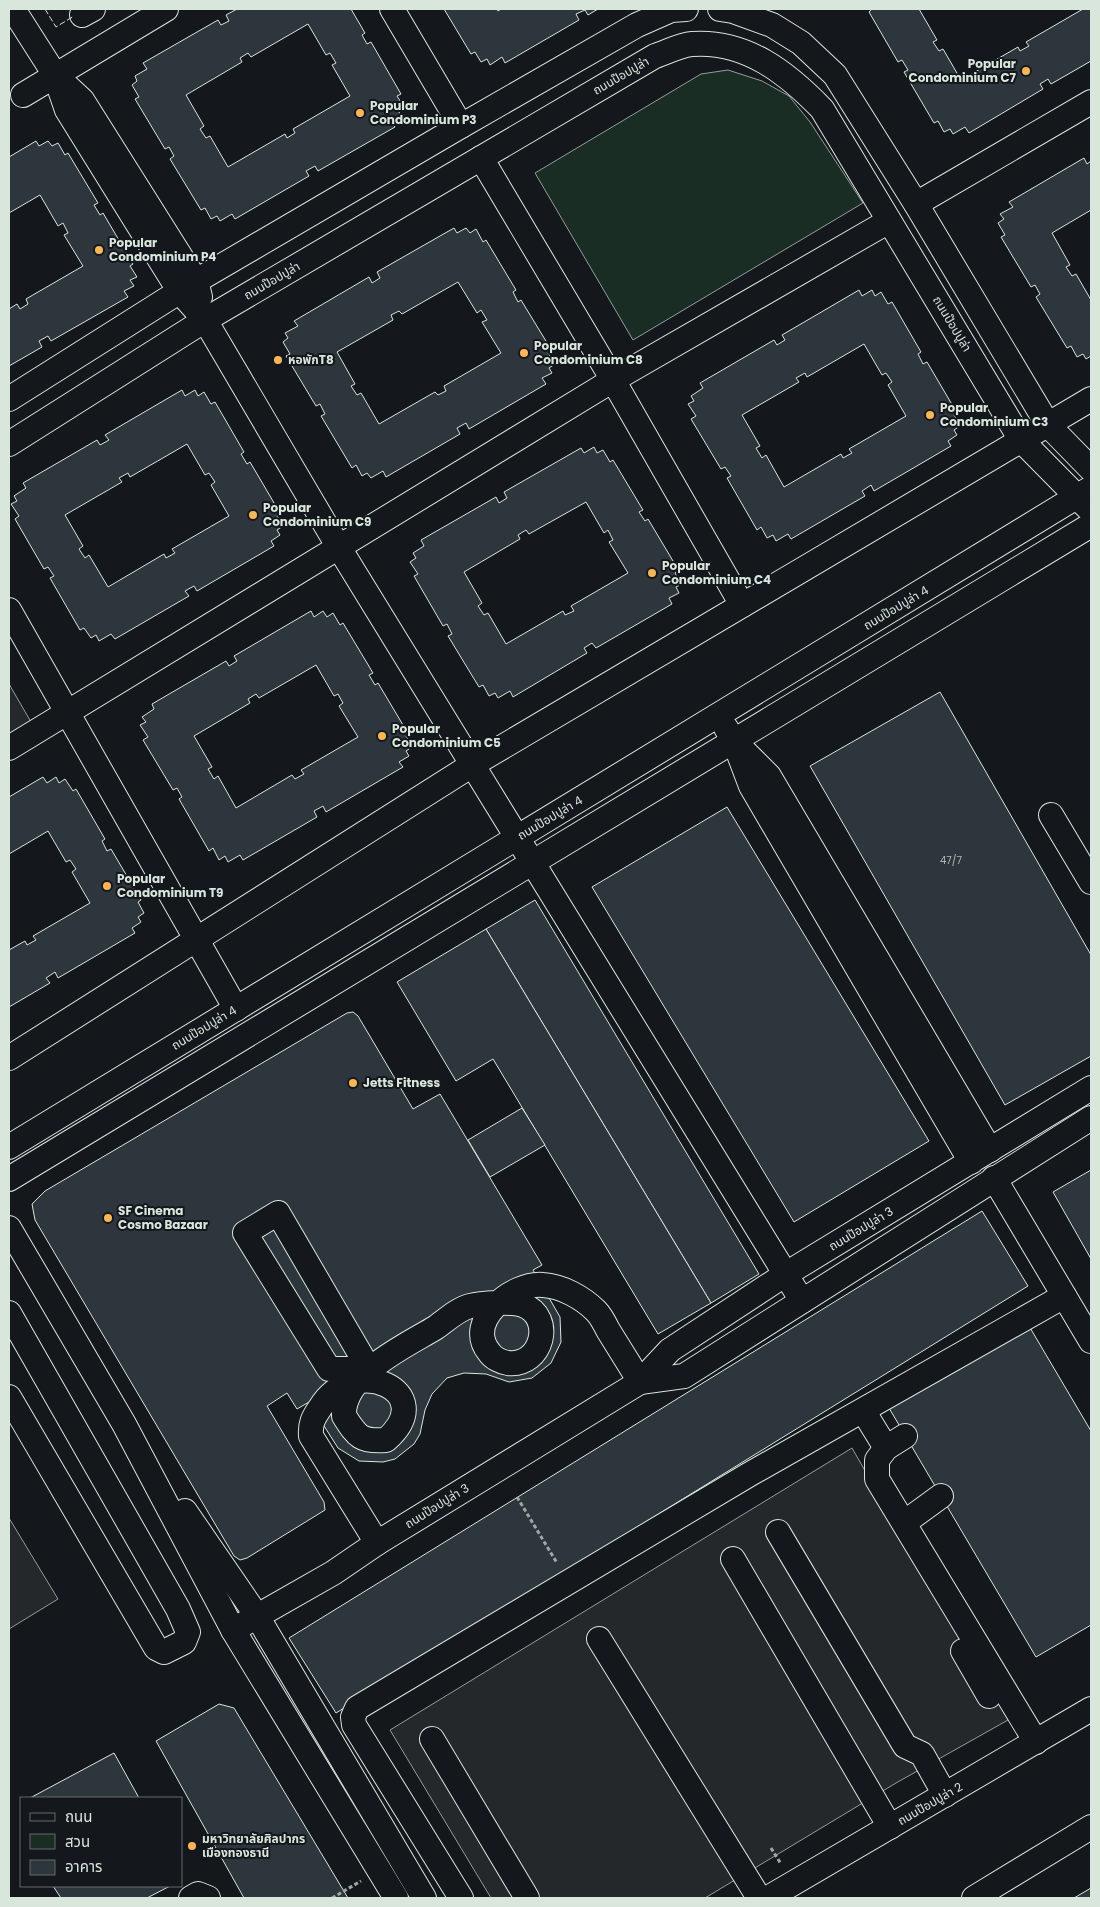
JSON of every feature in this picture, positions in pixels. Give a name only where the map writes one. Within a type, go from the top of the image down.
[{"type":"street","points":[[13,9],[56,75],[67,110],[188,286],[338,546],[802,1301]]},
{"type":"street","points":[[23,95],[166,9]]},
{"type":"street","points":[[392,9],[461,126]]},
{"type":"street","points":[[9,399],[188,286],[461,126],[637,25],[671,10],[686,9]]},
{"type":"street","points":[[734,10],[771,17],[835,75],[916,204],[1048,425],[1091,469]]},
{"type":"street","name":"ถนนป๊อปปูล่า","points":[[9,444],[206,320],[655,56],[691,44],[714,45],[753,54],[784,73],[822,109],[1021,440],[1087,499]]},
{"type":"street","points":[[916,204],[1091,102]]},
{"type":"street","points":[[481,158],[613,380],[742,605]]},
{"type":"street","points":[[9,748],[613,380],[890,221]]},
{"type":"street","points":[[9,1058],[472,766],[1091,399]]},
{"type":"street","name":"ถนนป๊อปปูล่า 4","points":[[9,1147],[718,716],[1087,499]]},
{"type":"street","points":[[9,1179],[1091,524]]},
{"type":"street","points":[[9,610],[195,940],[236,1009]]},
{"type":"street","points":[[718,716],[734,741],[751,786],[981,1156]]},
{"type":"street","points":[[1052,815],[1091,882]]},
{"type":"street","name":"ถนนป๊อปปูล่า 3","points":[[233,1630],[333,1573],[378,1542],[640,1382],[670,1350],[786,1274],[1091,1088]]},
{"type":"street","name":"ถนนป๊อปปูล่า 3","points":[[640,1382],[684,1376],[1091,1118]]},
{"type":"street","points":[[994,1178],[1091,1341]]},
{"type":"street","points":[[278,1213],[369,1369],[328,1369],[245,1233],[278,1213]]},
{"type":"street","points":[[9,1228],[124,1424],[233,1630],[396,1898]]},
{"type":"street","points":[[378,1542],[311,1436],[310,1424],[325,1399],[346,1383],[354,1382],[361,1382],[368,1381],[378,1381],[395,1389],[400,1397],[403,1415],[395,1432],[386,1440],[369,1441],[360,1438],[344,1416],[346,1397],[358,1383],[364,1376],[369,1369],[470,1306],[488,1305],[498,1304],[507,1303],[525,1306],[539,1319],[542,1337],[539,1347],[526,1360],[508,1363],[491,1355],[485,1347],[482,1328],[490,1312],[496,1306],[502,1301],[509,1295],[515,1290],[542,1285],[567,1291],[597,1311],[640,1382]]},
{"type":"street","points":[[461,1898],[354,1725],[357,1708],[696,1506],[1064,1296]]},
{"type":"street","points":[[9,1313],[178,1609],[188,1632],[184,1642],[164,1652],[156,1648],[9,1397]]},
{"type":"street","points":[[869,1407],[867,1417],[896,1442],[876,1460],[877,1479],[1036,1742]]},
{"type":"street","points":[[124,1424],[257,1616],[424,1898]]},
{"type":"street","points":[[861,1480],[989,1696]]},
{"type":"street","points":[[904,1523],[941,1496]]},
{"type":"street","points":[[778,1532],[906,1746],[922,1754],[945,1795]]},
{"type":"street","points":[[733,1559],[890,1827]]},
{"type":"street","points":[[599,1639],[759,1898]]},
{"type":"street","name":"ถนนป๊อปปูล่า 2","points":[[768,1898],[1091,1709]]},
{"type":"street","points":[[432,1739],[526,1898]]},
{"type":"street","points":[[974,1898],[1091,1827]]},
{"type":"street","points":[[191,1898],[198,1894],[208,1898]]},
{"type":"path","points":[[517,1498],[558,1564]]},
{"type":"path","points":[[332,1898],[339,1894]]},
{"type":"green space","points":[[728,70],[762,81],[789,96],[810,122],[863,203],[633,340],[535,173],[701,74]]},
{"type":"shaded area","points":[[9,684],[31,722],[9,736]]},
{"type":"shaded area","points":[[852,1448],[1008,1720],[896,1783],[705,1898],[491,1898],[390,1730]]},
{"type":"shaded area","points":[[9,1518],[58,1599],[9,1629]]},
{"type":"building","name":"Popular Condominium P3","points":[[237,9],[351,9],[365,33],[362,35],[367,44],[371,42],[401,94],[397,96],[404,107],[398,110],[401,116],[391,121],[395,127],[318,171],[315,166],[306,171],[309,176],[235,219],[232,214],[220,221],[217,216],[211,219],[205,208],[201,210],[170,159],[174,156],[169,147],[165,149],[135,99],[139,97],[132,85],[137,81],[135,76],[147,69],[143,63],[218,20],[221,25],[229,21],[226,15]],"holes":[[[308,24],[326,55],[330,53],[336,63],[332,65],[350,96],[293,129],[295,133],[287,138],[285,134],[228,167],[210,136],[206,138],[200,129],[204,126],[186,95],[242,62],[240,58],[248,53],[251,57]]]},
{"type":"building","points":[[444,9],[497,9],[498,11],[501,9],[598,9],[588,15],[585,10],[576,14],[579,20],[505,63],[502,57],[490,65],[487,59],[481,62],[475,52],[471,54]]},
{"type":"building","name":"Popular Condominium C7","points":[[872,9],[919,9],[937,40],[933,42],[939,51],[943,49],[961,80],[1018,47],[1020,51],[1029,46],[1026,42],[1083,9],[1091,9],[1091,61],[1051,84],[1048,79],[1040,84],[1043,89],[969,133],[965,127],[953,134],[950,129],[944,132],[938,121],[934,123],[904,72],[908,70],[902,60],[898,62],[869,12]]},
{"type":"building","name":"Popular Condominium P4","points":[[36,141],[39,146],[48,141],[52,146],[58,143],[65,155],[68,153],[98,203],[94,205],[100,215],[103,213],[133,264],[130,266],[137,277],[130,280],[134,286],[124,291],[128,297],[51,341],[48,336],[39,341],[42,347],[9,366],[9,309],[17,304],[20,309],[28,304],[26,299],[83,266],[64,235],[68,233],[63,223],[58,226],[40,195],[9,213],[9,157]]},
{"type":"building","points":[[1084,158],[1087,164],[1091,161],[1091,210],[1052,233],[1070,265],[1066,267],[1072,276],[1076,274],[1091,300],[1091,356],[1086,359],[1083,354],[1077,357],[1071,346],[1067,348],[1036,297],[1040,294],[1035,285],[1031,287],[1001,237],[1005,235],[998,223],[1004,219],[1000,214],[1013,207],[1009,202]]},
{"type":"building","name":"Popular Condominium C8","points":[[454,228],[457,233],[466,228],[470,233],[476,229],[483,242],[486,240],[516,290],[513,292],[518,302],[521,300],[552,351],[548,353],[555,364],[549,368],[552,373],[542,378],[546,384],[469,429],[466,423],[457,428],[460,434],[386,477],[383,471],[371,478],[367,473],[362,476],[356,465],[352,468],[321,416],[325,414],[320,404],[316,406],[286,356],[290,354],[283,342],[288,338],[285,333],[298,326],[294,321],[369,277],[372,283],[380,278],[377,272]],"holes":[[[458,282],[477,313],[481,310],[487,320],[482,322],[501,353],[444,386],[446,391],[438,395],[435,392],[379,424],[361,393],[357,395],[351,386],[355,384],[337,352],[393,320],[391,315],[399,311],[402,314]]]},
{"type":"building","name":"Popular Condominium C3","points":[[859,290],[862,296],[872,290],[875,296],[881,292],[888,304],[892,302],[921,352],[918,354],[923,364],[927,362],[957,413],[954,415],[960,426],[954,430],[957,435],[948,441],[951,446],[874,491],[871,485],[862,491],[865,496],[791,539],[788,534],[776,541],[773,535],[767,538],[761,527],[757,530],[727,478],[731,476],[725,467],[721,469],[691,419],[696,416],[688,404],[694,401],[691,396],[703,388],[700,383],[774,340],[777,345],[785,340],[782,335]],"holes":[[[864,344],[882,375],[886,373],[892,382],[888,385],[906,416],[849,449],[852,453],[843,458],[841,454],[784,487],[766,455],[762,458],[756,448],[760,446],[742,415],[799,382],[796,378],[805,373],[807,377]]]},
{"type":"building","name":"Popular Condominium C9","points":[[182,390],[185,396],[195,390],[198,396],[204,392],[211,404],[215,402],[244,452],[241,454],[247,464],[250,462],[280,513],[277,516],[283,526],[277,530],[280,535],[271,541],[274,546],[197,591],[194,586],[185,591],[189,596],[115,639],[111,634],[99,641],[96,635],[91,638],[84,628],[80,630],[50,578],[54,576],[48,567],[44,569],[15,519],[19,516],[11,504],[17,501],[14,496],[26,488],[23,483],[97,440],[100,445],[109,440],[105,435]],"holes":[[[187,444],[205,475],[209,473],[215,482],[211,485],[229,516],[172,549],[175,553],[166,558],[164,554],[108,587],[89,555],[85,558],[79,549],[83,546],[65,515],[122,482],[119,478],[128,473],[130,477]]]},
{"type":"building","name":"Popular Condominium C4","points":[[594,447],[597,453],[603,450],[610,462],[613,460],[643,510],[639,512],[645,521],[648,519],[679,571],[675,573],[682,584],[676,587],[679,593],[669,598],[672,604],[596,648],[592,643],[584,648],[587,653],[513,697],[510,691],[498,698],[495,693],[489,696],[483,685],[479,687],[448,636],[452,634],[447,624],[443,626],[414,576],[418,574],[410,562],[416,558],[413,553],[424,546],[421,540],[496,497],[499,503],[507,498],[504,492],[581,448],[584,453]],"holes":[[[586,502],[604,533],[608,530],[613,540],[609,542],[628,573],[571,606],[574,611],[565,615],[563,611],[506,644],[488,613],[484,615],[478,606],[482,603],[464,572],[520,539],[518,535],[526,530],[529,534]]]},
{"type":"building","name":"Popular Condominium C5","points":[[311,611],[314,617],[323,611],[327,617],[333,613],[340,625],[343,623],[373,673],[369,675],[375,685],[378,683],[409,735],[406,736],[412,747],[406,751],[409,756],[399,762],[403,767],[326,812],[323,806],[314,811],[317,817],[243,860],[240,855],[228,862],[225,856],[219,860],[213,848],[209,851],[179,799],[182,797],[177,788],[173,790],[143,740],[148,737],[140,725],[146,722],[142,717],[154,709],[152,704],[226,661],[229,666],[237,661],[234,656]],"holes":[[[316,665],[334,696],[338,694],[343,703],[339,706],[358,737],[301,770],[304,774],[295,779],[292,775],[236,808],[218,776],[214,779],[208,769],[212,767],[194,736],[250,703],[248,699],[256,694],[259,698]]]},
{"type":"building","points":[[940,692],[1091,955],[1091,1056],[1005,1105],[810,766]]},
{"type":"building","name":"Popular Condominium T9","points":[[43,777],[47,783],[56,777],[59,783],[65,779],[73,791],[76,789],[105,839],[102,841],[107,851],[111,849],[141,900],[138,902],[144,913],[138,917],[141,922],[132,928],[135,933],[58,978],[55,972],[46,978],[50,983],[9,1007],[9,950],[25,941],[27,945],[36,940],[33,936],[90,903],[72,872],[76,869],[70,860],[66,862],[48,831],[9,854],[9,797]]},
{"type":"building","points":[[727,807],[929,1141],[794,1222],[592,887]]},
{"type":"building","points":[[535,900],[759,1274],[711,1303],[486,929]]},
{"type":"building","points":[[486,929],[711,1303],[658,1334],[493,1059],[456,1081],[397,982]]},
{"type":"building","points":[[353,1012],[358,1016],[413,1109],[440,1094],[542,1265],[533,1270],[560,1317],[561,1342],[551,1363],[532,1378],[509,1382],[486,1374],[464,1373],[447,1378],[432,1394],[425,1410],[420,1434],[414,1444],[395,1459],[383,1462],[359,1461],[338,1448],[309,1402],[297,1409],[287,1393],[267,1406],[324,1502],[325,1510],[247,1558],[240,1560],[234,1556],[35,1220],[32,1204],[45,1191],[347,1013]]},
{"type":"building","points":[[522,1108],[545,1145],[490,1177],[468,1140]]},
{"type":"building","points":[[1091,1170],[1091,1259],[1053,1192]]},
{"type":"building","points":[[982,1211],[1028,1286],[336,1713],[289,1638]]},
{"type":"building","points":[[1029,1326],[1091,1431],[1091,1625],[1036,1657],[889,1408]]},
{"type":"building","points":[[219,1704],[234,1708],[348,1898],[244,1898],[156,1741]]},
{"type":"building","points":[[114,1753],[138,1797],[32,1797]]},
{"type":"building","points":[[54,1887],[168,1887],[147,1898],[61,1898]]},
{"type":"building","points":[[1091,1888],[1091,1898],[1074,1898]]},
{"type":"fence","points":[[45,9],[56,27],[74,16]]},
{"type":"place","name":"Popular Condominium C7","points":[[1026,71]]},
{"type":"place","name":"Popular Condominium P3","points":[[360,113]]},
{"type":"place","name":"Popular Condominium P4","points":[[99,250]]},
{"type":"place","name":"Popular Condominium C8","points":[[524,353]]},
{"type":"place","name":"หอพักT8","points":[[278,360]]},
{"type":"place","name":"Popular Condominium C3","points":[[930,415]]},
{"type":"place","name":"Popular Condominium C9","points":[[253,515]]},
{"type":"place","name":"Popular Condominium C4","points":[[652,573]]},
{"type":"place","name":"Popular Condominium C5","points":[[382,736]]},
{"type":"place","name":"Popular Condominium T9","points":[[107,886]]},
{"type":"place","name":"Jetts Fitness","points":[[353,1083]]},
{"type":"place","name":"SF Cinema Cosmo Bazaar","points":[[108,1218]]},
{"type":"place","name":"มหาวิทยาลัยศิลปากร เมืองทองธานี","points":[[192,1846]]}]
